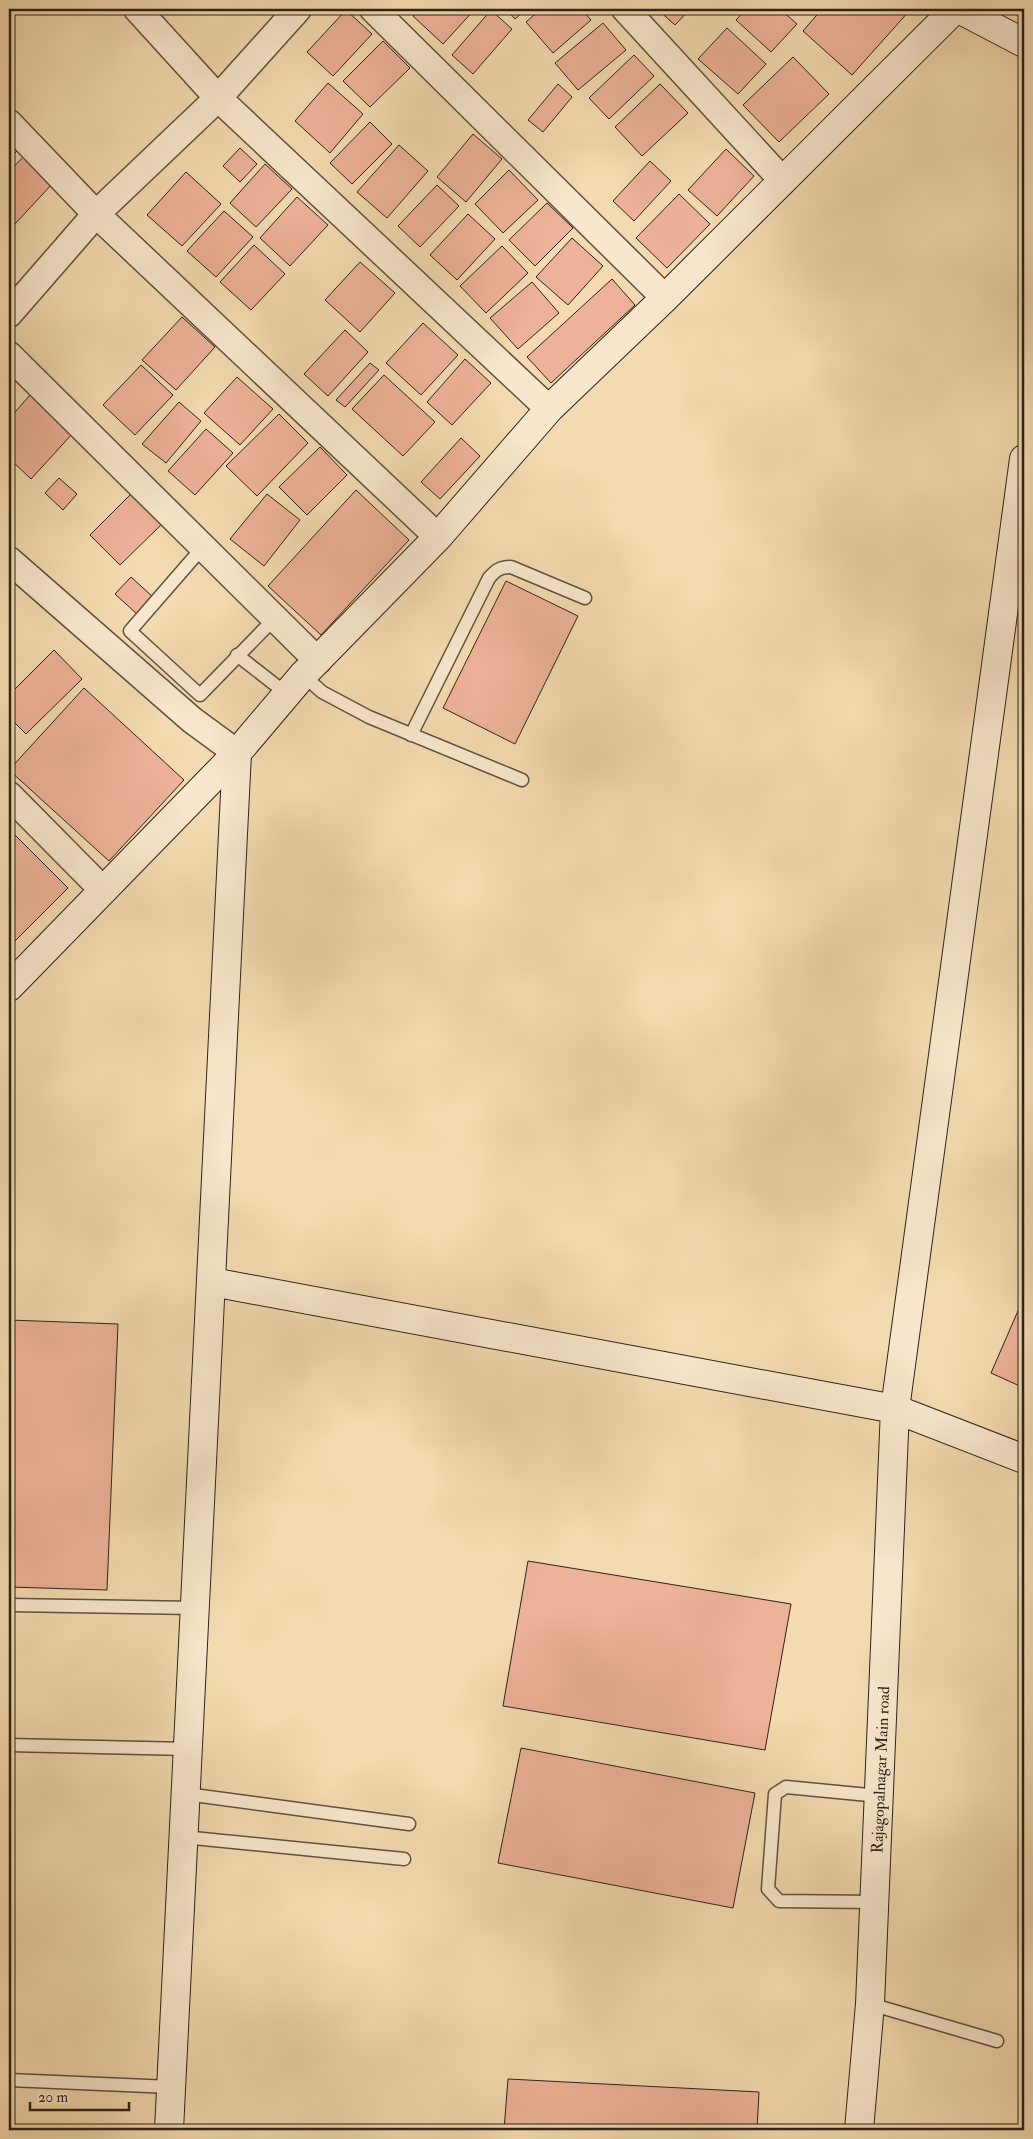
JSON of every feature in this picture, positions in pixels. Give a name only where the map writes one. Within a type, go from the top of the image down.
[{"type":"street","points":[[137,9],[218,98],[549,409]]},
{"type":"street","points":[[9,314],[96,214],[218,98],[298,9]]},
{"type":"street","points":[[373,9],[665,298]]},
{"type":"street","points":[[625,9],[783,181]]},
{"type":"street","points":[[9,987],[237,754],[303,677],[438,537],[549,409],[665,298],[957,9],[1024,44]]},
{"type":"street","points":[[9,123],[96,214],[438,537]]},
{"type":"street","points":[[9,355],[275,618],[303,677]]},
{"type":"street","name":"Rajagopalnagar Main road","points":[[859,2130],[870,2004],[895,1409],[1024,459]]},
{"type":"street","points":[[9,560],[192,720],[237,754]]},
{"type":"street","points":[[169,2130],[237,754]]},
{"type":"street","points":[[9,795],[103,890]]},
{"type":"street","points":[[212,1282],[895,1409],[1024,1459]]},
{"type":"lane","points":[[203,547],[130,631],[200,695],[275,618]]},
{"type":"lane","points":[[411,735],[489,578],[496,570],[502,567],[511,567],[585,598]]},
{"type":"lane","points":[[238,655],[303,677],[322,692],[368,717],[522,780]]},
{"type":"lane","points":[[9,1605],[195,1608]]},
{"type":"lane","points":[[9,1745],[188,1749]]},
{"type":"lane","points":[[874,1902],[779,1901],[768,1889],[775,1794],[786,1788],[879,1796]]},
{"type":"lane","points":[[186,1794],[409,1824]]},
{"type":"lane","points":[[184,1837],[404,1859]]},
{"type":"lane","points":[[870,2004],[997,2041]]},
{"type":"lane","points":[[9,2080],[171,2087]]},
{"type":"building","points":[[419,9],[475,9],[443,44],[413,16]]},
{"type":"building","points":[[506,9],[526,9],[515,19]]},
{"type":"building","points":[[541,9],[581,9],[591,20],[553,53],[526,22]]},
{"type":"building","points":[[657,9],[690,9],[675,25]]},
{"type":"building","points":[[746,9],[780,9],[797,24],[771,52],[736,20]]},
{"type":"building","points":[[822,9],[911,9],[852,75],[803,31]]},
{"type":"building","points":[[346,10],[372,34],[333,76],[307,52]]},
{"type":"building","points":[[491,10],[512,29],[473,74],[452,55]]},
{"type":"building","points":[[603,23],[626,50],[578,90],[555,63]]},
{"type":"building","points":[[727,28],[766,64],[738,94],[698,59]]},
{"type":"building","points":[[383,41],[410,68],[370,107],[343,81]]},
{"type":"building","points":[[634,55],[654,76],[609,119],[589,98]]},
{"type":"building","points":[[793,57],[829,94],[779,142],[743,105]]},
{"type":"building","points":[[328,83],[363,114],[330,153],[295,121]]},
{"type":"building","points":[[558,84],[572,97],[543,132],[528,120]]},
{"type":"building","points":[[660,84],[688,113],[642,156],[615,127]]},
{"type":"building","points":[[370,122],[392,144],[352,184],[330,163]]},
{"type":"building","points":[[473,134],[502,159],[466,202],[437,177]]},
{"type":"building","points":[[9,139],[19,149],[9,159]]},
{"type":"building","points":[[399,145],[428,171],[387,218],[357,192]]},
{"type":"building","points":[[240,148],[257,164],[240,182],[223,166]]},
{"type":"building","points":[[726,149],[754,176],[717,216],[688,190]]},
{"type":"building","points":[[24,156],[53,183],[15,224],[9,219],[9,172]]},
{"type":"building","points":[[650,161],[671,181],[634,221],[613,201]]},
{"type":"building","points":[[265,164],[292,189],[256,227],[230,203]]},
{"type":"building","points":[[509,170],[538,200],[503,233],[475,204]]},
{"type":"building","points":[[186,172],[221,204],[182,246],[147,215]]},
{"type":"building","points":[[437,185],[459,206],[420,247],[398,226]]},
{"type":"building","points":[[679,194],[710,224],[667,268],[636,238]]},
{"type":"building","points":[[297,197],[328,225],[290,266],[260,238]]},
{"type":"building","points":[[547,203],[573,228],[535,266],[509,240]]},
{"type":"building","points":[[224,211],[253,237],[216,277],[187,251]]},
{"type":"building","points":[[468,214],[495,239],[457,280],[430,255]]},
{"type":"building","points":[[572,238],[603,266],[568,305],[536,277]]},
{"type":"building","points":[[254,245],[285,274],[251,310],[220,282]]},
{"type":"building","points":[[502,246],[528,273],[486,313],[460,286]]},
{"type":"building","points":[[360,262],[395,293],[360,332],[325,300]]},
{"type":"building","points":[[612,279],[635,305],[551,383],[527,357]]},
{"type":"building","points":[[532,282],[559,313],[518,349],[490,318]]},
{"type":"building","points":[[182,317],[215,347],[176,390],[142,360]]},
{"type":"building","points":[[423,323],[458,355],[421,395],[386,363]]},
{"type":"building","points":[[345,330],[368,352],[328,396],[304,374]]},
{"type":"building","points":[[465,359],[491,383],[452,425],[427,402]]},
{"type":"building","points":[[370,363],[379,370],[345,407],[336,400]]},
{"type":"building","points":[[141,365],[173,395],[135,435],[103,405]]},
{"type":"building","points":[[384,375],[435,422],[403,456],[352,409]]},
{"type":"building","points":[[237,377],[273,409],[240,445],[204,413]]},
{"type":"building","points":[[30,395],[72,434],[31,479],[9,458],[9,419]]},
{"type":"building","points":[[179,402],[201,421],[166,463],[142,444]]},
{"type":"building","points":[[279,414],[308,443],[257,496],[226,466]]},
{"type":"building","points":[[206,429],[233,453],[195,495],[168,471]]},
{"type":"building","points":[[461,438],[480,456],[440,499],[421,482]]},
{"type":"building","points":[[320,447],[347,475],[307,515],[279,487]]},
{"type":"building","points":[[59,478],[77,494],[63,510],[45,493]]},
{"type":"building","points":[[356,490],[409,540],[321,635],[268,586]]},
{"type":"building","points":[[131,494],[162,524],[120,565],[90,535]]},
{"type":"building","points":[[267,494],[300,520],[264,566],[230,539]]},
{"type":"building","points":[[131,577],[153,597],[137,614],[115,594]]},
{"type":"building","points":[[506,581],[578,616],[515,744],[443,708]]},
{"type":"building","points":[[54,650],[82,679],[26,734],[9,717],[9,695]]},
{"type":"building","points":[[84,688],[184,780],[109,861],[9,770]]},
{"type":"building","points":[[9,829],[68,888],[9,947]]},
{"type":"building","points":[[1024,1297],[1024,1388],[991,1373]]},
{"type":"building","points":[[9,1320],[118,1324],[107,1590],[9,1587]]},
{"type":"building","points":[[528,1561],[791,1604],[765,1750],[503,1706]]},
{"type":"building","points":[[521,1748],[755,1793],[733,1908],[498,1863]]},
{"type":"building","points":[[508,2079],[759,2092],[757,2130],[504,2130]]}]
